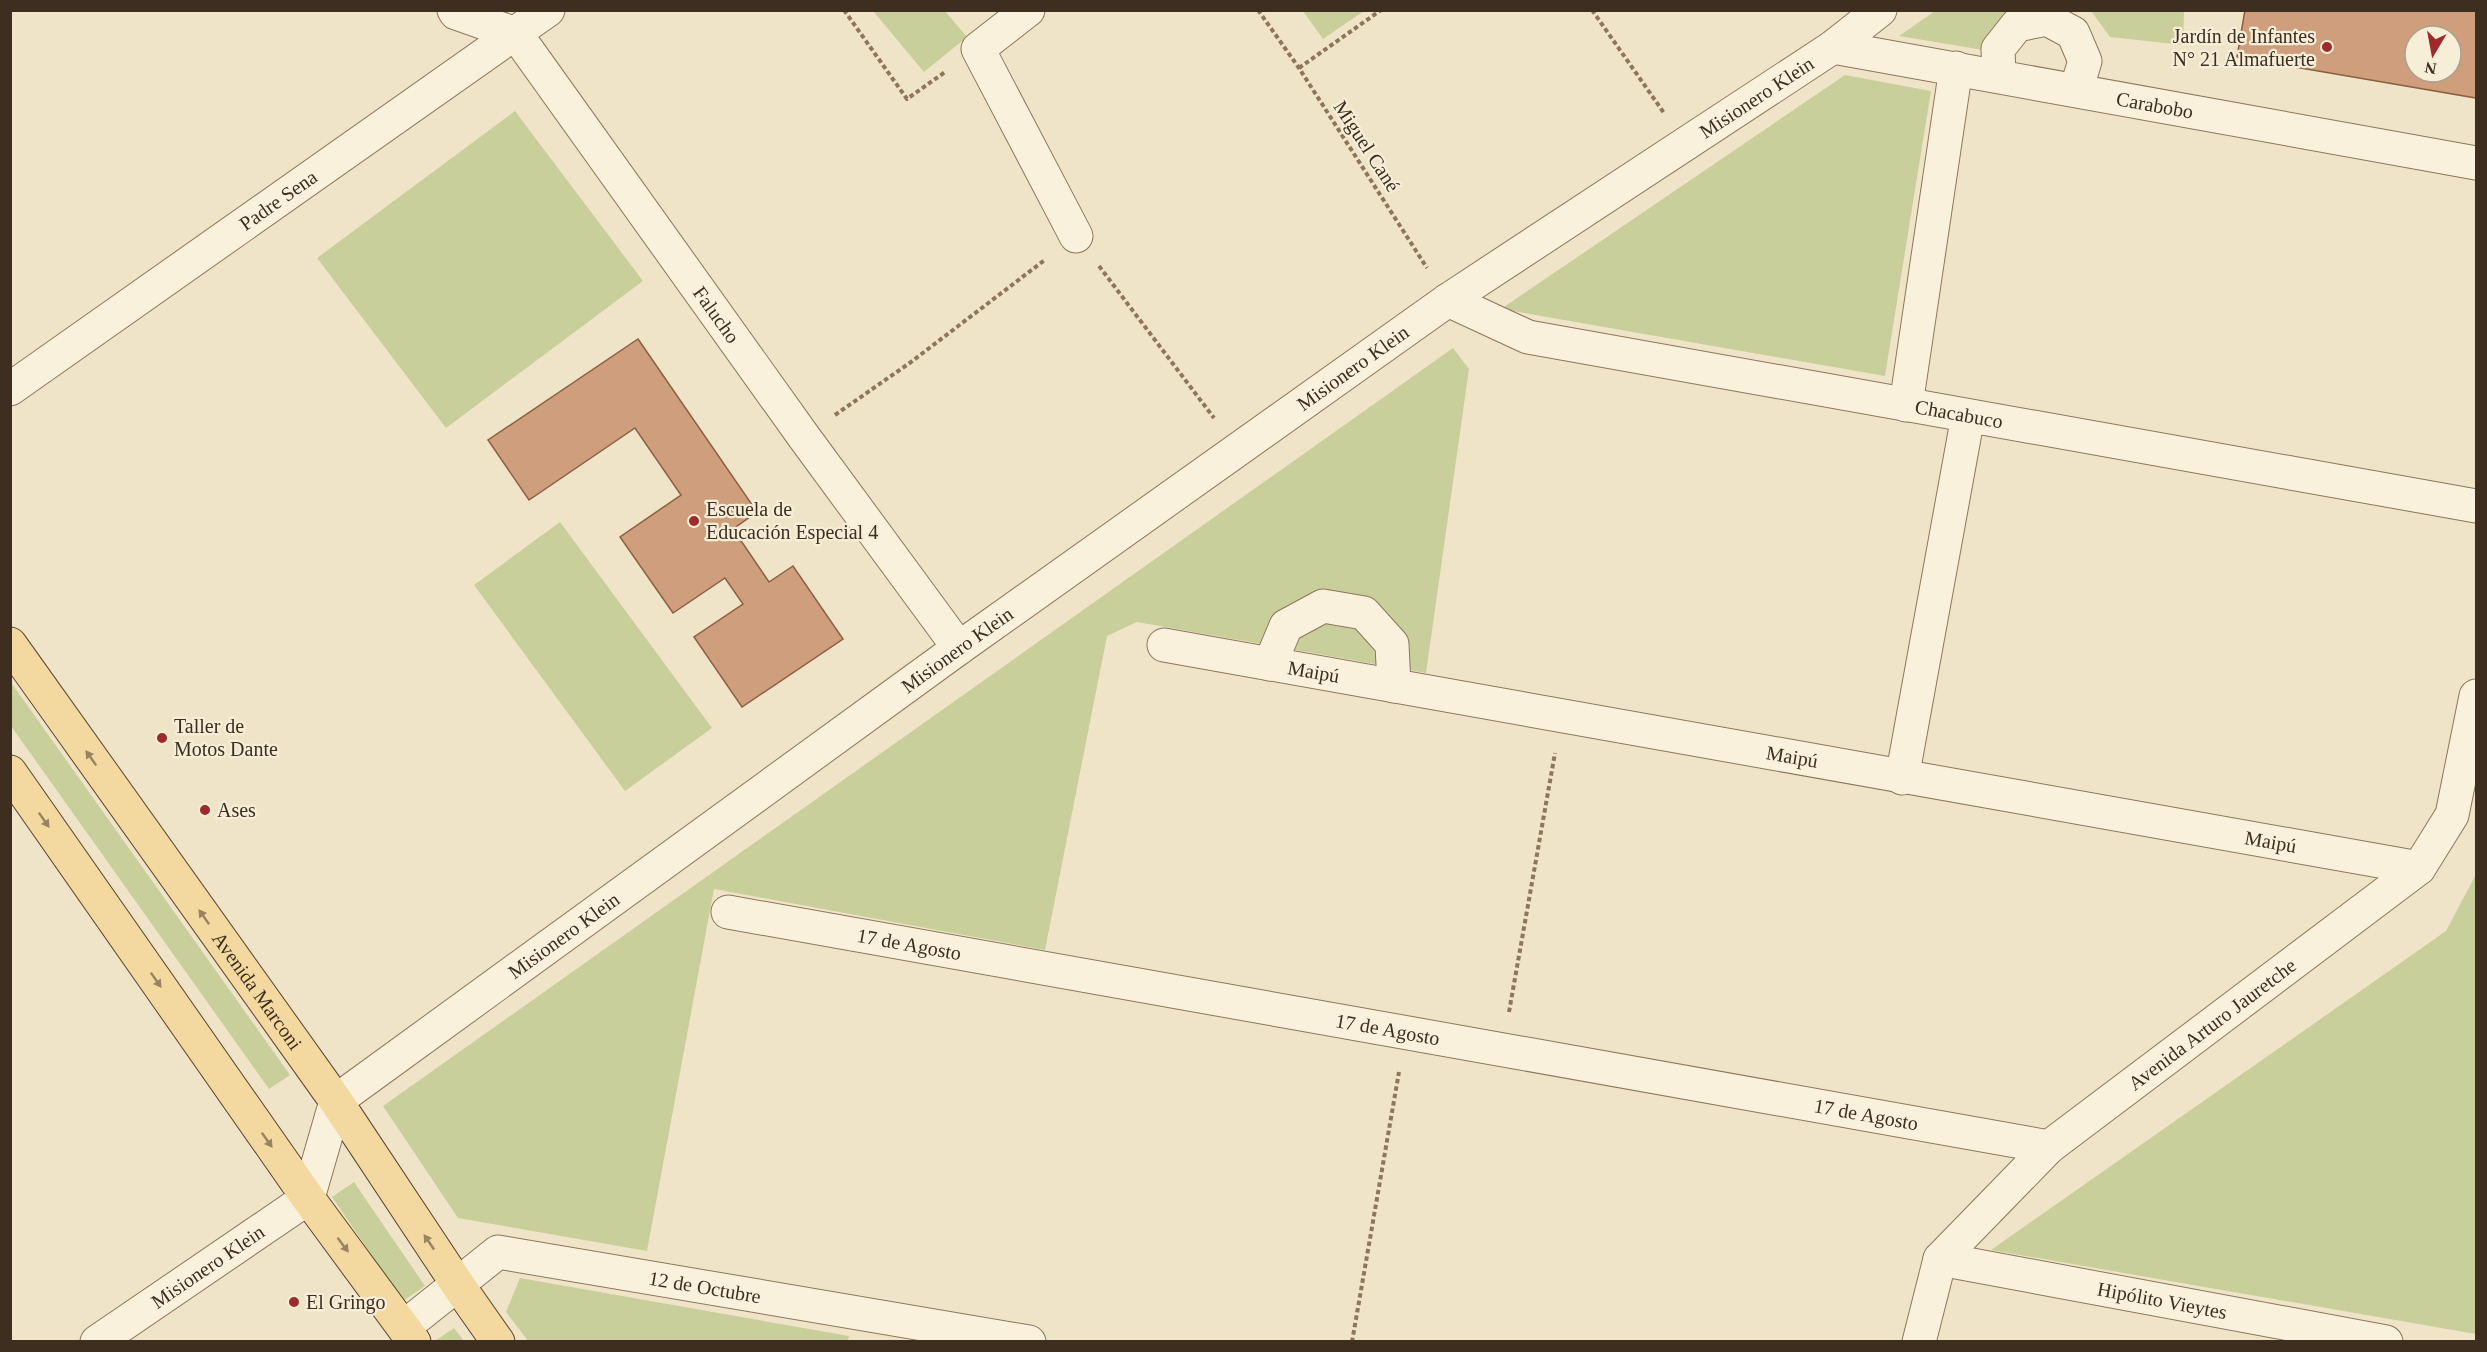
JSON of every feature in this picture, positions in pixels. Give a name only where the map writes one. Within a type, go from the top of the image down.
[{"type":"main road","name":"Avenida Marconi","points":[[10,644],[336,1101],[458,1285],[498,1341]]},
{"type":"main road","points":[[10,772],[308,1198],[409,1334]]},
{"type":"street","points":[[454,10],[456,13],[516,33]]},
{"type":"street","name":"Padre Sena","points":[[10,389],[548,10]]},
{"type":"street","points":[[1028,10],[978,49],[1076,236]]},
{"type":"street","name":"Misionero Klein","points":[[336,1101],[959,648],[1448,300],[1833,47],[1880,10]]},
{"type":"street","points":[[1999,76],[1998,49],[2017,25],[2046,20],[2073,33],[2085,61],[2076,90]]},
{"type":"street","name":"Falucho","points":[[516,33],[804,437],[959,648]]},
{"type":"street","name":"Carabobo","points":[[1833,47],[2476,163]]},
{"type":"street","points":[[1906,405],[1956,68]]},
{"type":"street","name":"Chacabuco","points":[[1448,300],[1528,337],[2476,506]]},
{"type":"street","points":[[1902,778],[1968,416]]},
{"type":"street","points":[[1270,664],[1286,626],[1323,606],[1364,613],[1392,644],[1394,686]]},
{"type":"street","name":"Maipú","points":[[1164,645],[1902,778],[2419,868]]},
{"type":"street","name":"Avenida Arturo Jauretche","points":[[1919,1341],[1940,1259],[2049,1147],[2419,868],[2452,815],[2473,741],[2476,696]]},
{"type":"street","name":"17 de Agosto","points":[[728,912],[2049,1147]]},
{"type":"street","points":[[308,1198],[336,1101]]},
{"type":"street","name":"Misionero Klein","points":[[97,1341],[308,1198]]},
{"type":"street","name":"12 de Octubre","points":[[409,1334],[458,1285],[498,1252],[1029,1341]]},
{"type":"street","name":"Hipólito Vieytes","points":[[1940,1259],[2386,1341]]},
{"type":"path","points":[[844,10],[907,99],[978,49]]},
{"type":"path","name":"Miguel Cané","points":[[1258,10],[1299,68],[1448,300]]},
{"type":"path","points":[[1299,68],[1381,10]]},
{"type":"path","points":[[1592,10],[1687,145]]},
{"type":"path","points":[[804,437],[911,362],[1076,236],[1238,450]]},
{"type":"path","points":[[1502,1050],[1561,717]]},
{"type":"path","points":[[1352,1341],[1406,1032]]},
{"type":"green space","points":[[873,11],[945,11],[967,37],[924,72]]},
{"type":"green space","points":[[1303,11],[1364,11],[1323,39]]},
{"type":"green space","points":[[1935,11],[2007,11],[1989,51],[1899,36]]},
{"type":"green space","points":[[2091,11],[2184,11],[2183,45],[2110,37]]},
{"type":"green space","points":[[1845,75],[1931,91],[1885,376],[1501,309]]},
{"type":"green space","points":[[515,111],[643,281],[446,428],[317,258]]},
{"type":"green space","points":[[1453,348],[1469,369],[1426,673],[1137,622],[1107,636],[1045,950],[714,889],[647,1251],[458,1218],[383,1106]]},
{"type":"green space","points":[[560,522],[712,728],[625,791],[474,585]]},
{"type":"green space","points":[[10,681],[290,1075],[269,1089],[11,726]]},
{"type":"green space","points":[[2476,874],[2476,1334],[1991,1250],[2446,931]]},
{"type":"green space","points":[[354,1182],[425,1286],[403,1301],[332,1197]]},
{"type":"green space","points":[[520,1278],[849,1336],[848,1341],[528,1341],[506,1312]]},
{"type":"green space","points":[[454,1328],[464,1341],[435,1341]]},
{"type":"building","name":"Jardín de Infantes N° 21 Almafuerte","points":[[2245,10],[2476,10],[2476,98],[2237,57]]},
{"type":"building","name":"Escuela de Educación Especial 4","points":[[638,339],[757,512],[733,529],[769,582],[793,566],[843,639],[742,707],[694,637],[743,604],[725,578],[673,613],[620,537],[681,495],[635,428],[529,500],[488,440]]},
{"type":"place","name":"Jardín de Infantes N° 21 Almafuerte","points":[[2327,47]]},
{"type":"place","name":"Escuela de Educación Especial 4","points":[[694,521]]},
{"type":"place","name":"Taller de Motos Dante","points":[[162,738]]},
{"type":"place","name":"Ases","points":[[205,810]]},
{"type":"place","name":"El Gringo","points":[[294,1302]]}]
